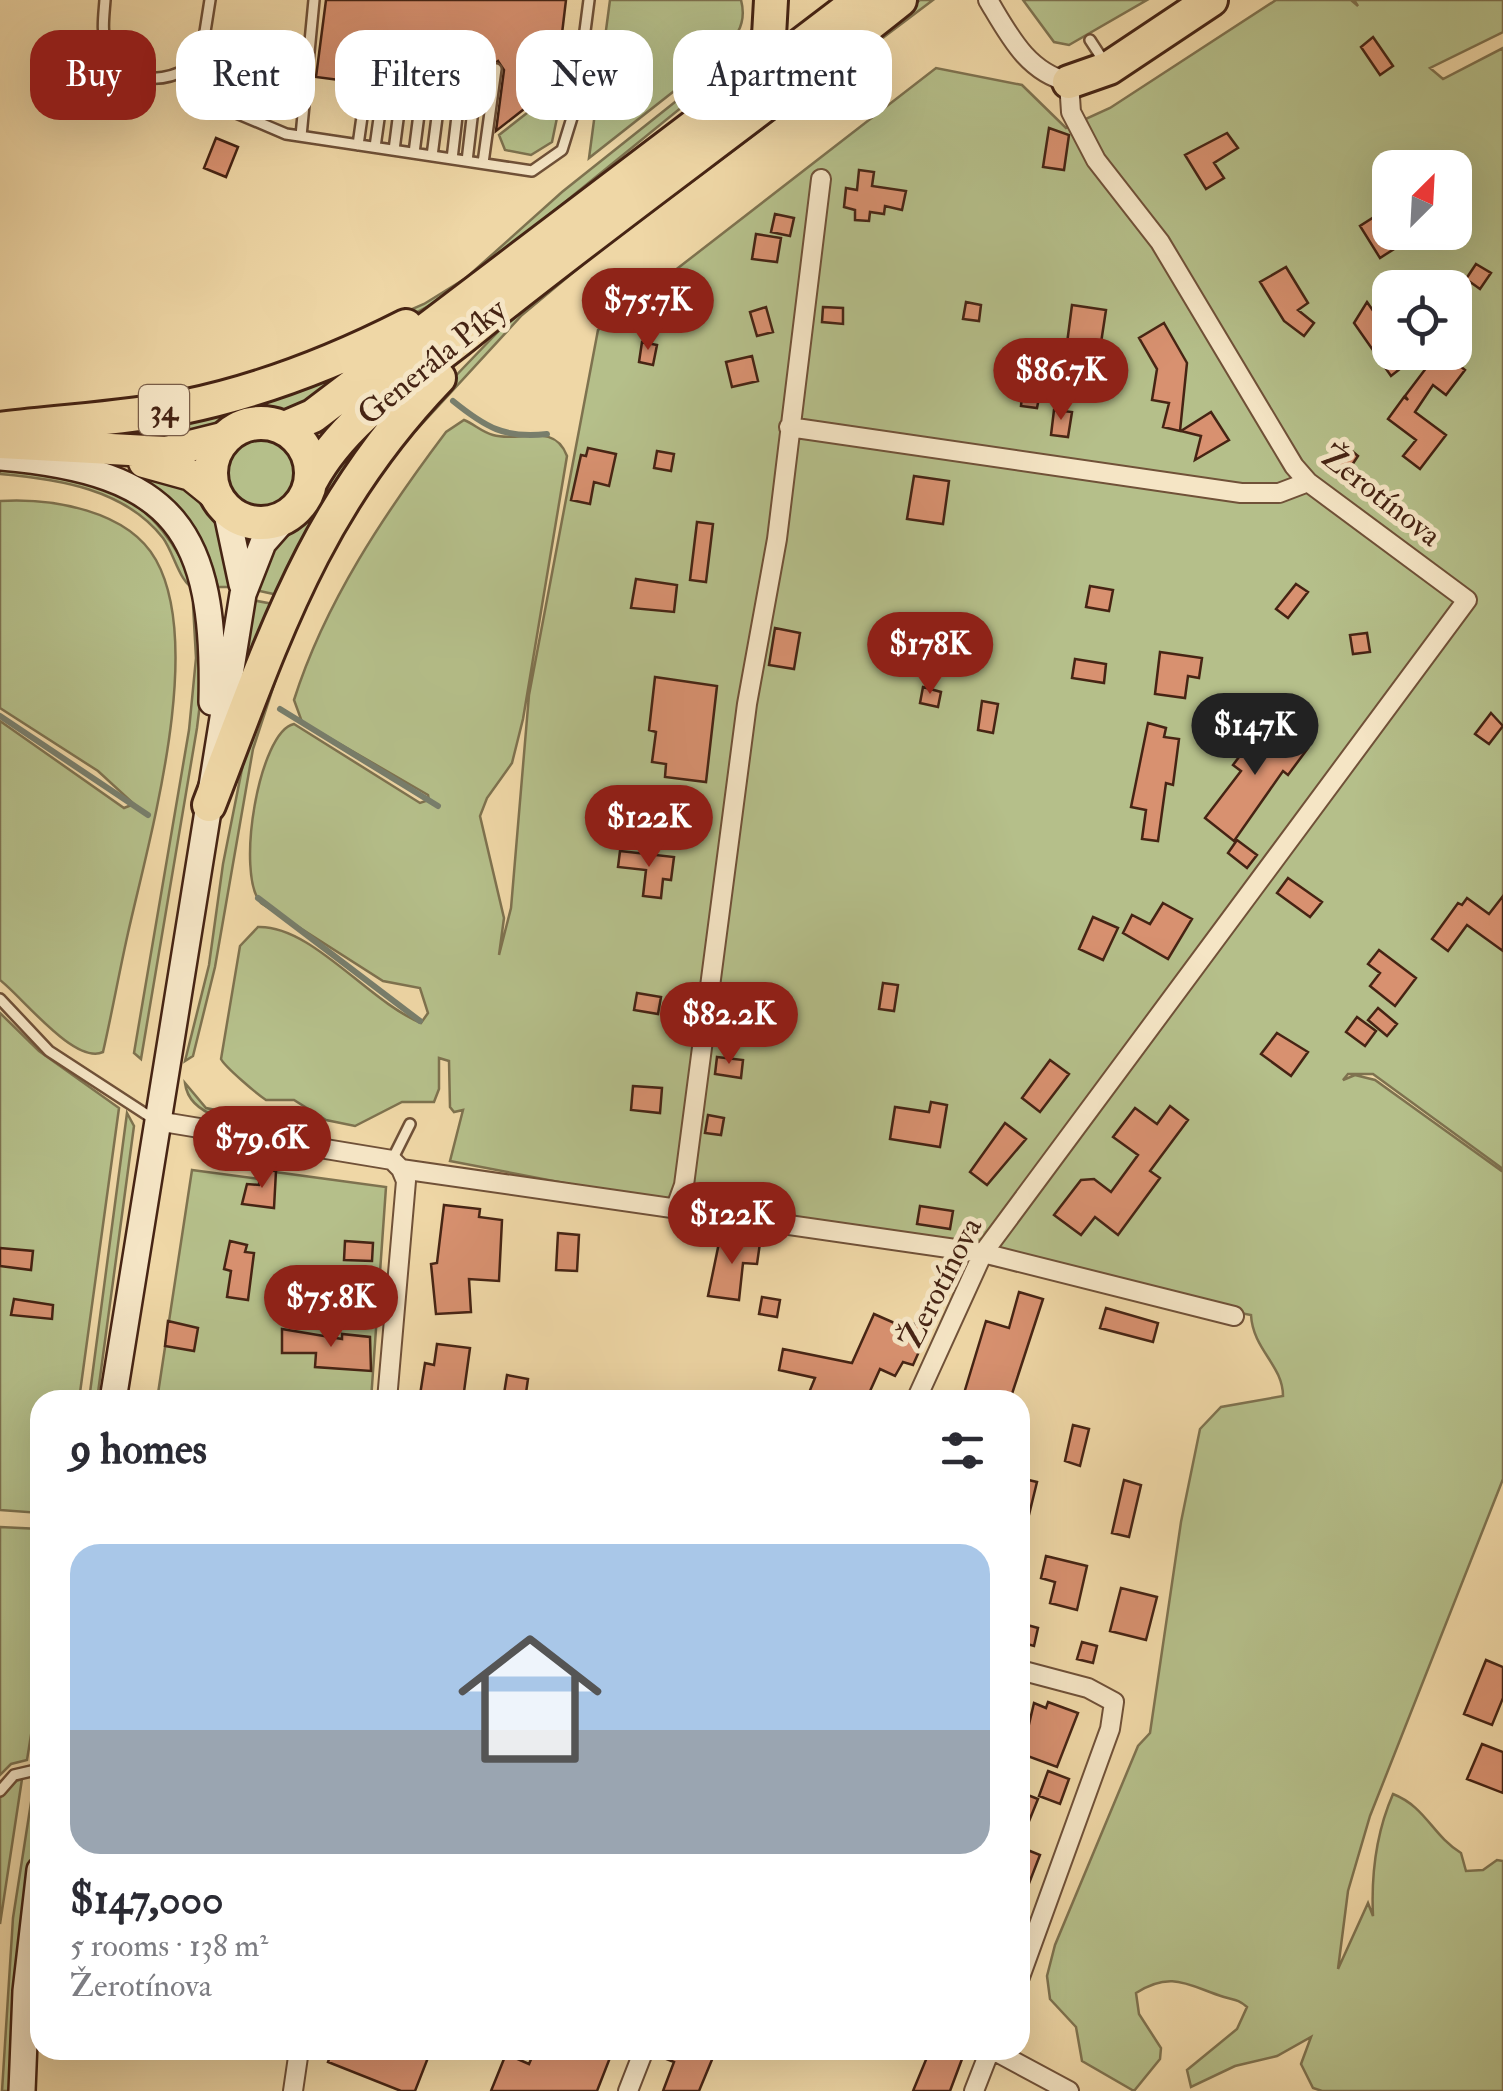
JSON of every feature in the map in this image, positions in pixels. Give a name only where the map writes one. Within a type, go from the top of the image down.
[{"type":"highway","points":[[770,30],[771,0]]},
{"type":"highway","name":"Generála Píky","points":[[820,30],[860,0]]},
{"type":"highway","name":"Generála Píky","points":[[285,428],[313,416],[512,282],[900,0]]},
{"type":"highway","points":[[1069,82],[1110,68],[1211,0]]},
{"type":"highway","name":"Generála Píky","points":[[311,481],[342,434],[701,120]]},
{"type":"highway","points":[[209,805],[286,605],[344,496],[402,417],[512,282]]},
{"type":"highway","name":"34","points":[[0,429],[181,408],[286,379],[512,282]]},
{"type":"highway","name":"34","points":[[285,428],[254,423],[226,437],[212,464],[221,502],[255,523],[285,518],[297,508],[311,481]]},
{"type":"highway","points":[[285,428],[306,450],[311,481]]},
{"type":"main road","name":"34","points":[[0,443],[166,452],[226,437]]},
{"type":"main road","name":"34","points":[[72,448],[179,470],[221,502]]},
{"type":"main road","points":[[0,456],[67,467],[127,485],[148,497],[183,532],[198,558],[209,593],[214,635],[209,805]]},
{"type":"main road","points":[[221,502],[239,554],[243,594]]},
{"type":"main road","points":[[116,1390],[243,594],[263,542],[285,518]]},
{"type":"main road","points":[[22,2091],[30,1956]]},
{"type":"street","points":[[988,0],[1030,62],[1042,72],[1069,82]]},
{"type":"street","name":"Žerotínova","points":[[920,1390],[982,1253],[1467,600],[1308,482],[1160,242],[1096,160],[1071,112],[1069,82]]},
{"type":"street","points":[[676,1206],[684,1185],[736,818],[747,704],[777,539],[822,179]]},
{"type":"street","points":[[789,428],[1241,494],[1279,493],[1308,482]]},
{"type":"street","points":[[158,1121],[397,1164],[982,1253],[1234,1316]]},
{"type":"street","points":[[388,1390],[406,1181],[397,1164]]},
{"type":"street","points":[[1030,1673],[1088,1688],[1114,1702],[1110,1729],[1030,1949]]},
{"type":"street","points":[[292,2091],[297,2060]]},
{"type":"street","points":[[628,2091],[640,2060]]},
{"type":"street","points":[[974,2091],[987,2060]]},
{"type":"street","points":[[1010,2060],[1069,2091]]},
{"type":"lane","points":[[105,0],[104,33],[118,62],[152,81],[176,75]]},
{"type":"lane","points":[[205,30],[210,0]]},
{"type":"lane","points":[[301,136],[314,0]]},
{"type":"lane","points":[[253,120],[286,134],[532,171],[562,150],[575,108],[589,0]]},
{"type":"lane","points":[[1090,40],[1110,68]]},
{"type":"lane","points":[[358,145],[361,120]]},
{"type":"lane","points":[[375,147],[379,120]]},
{"type":"lane","points":[[394,150],[398,120]]},
{"type":"lane","points":[[414,153],[418,120]]},
{"type":"lane","points":[[432,156],[437,120]]},
{"type":"lane","points":[[452,159],[457,120]]},
{"type":"lane","points":[[467,161],[472,120]]},
{"type":"lane","points":[[483,164],[489,120]]},
{"type":"lane","points":[[0,999],[50,1051],[158,1121]]},
{"type":"lane","points":[[397,1164],[410,1124]]},
{"type":"lane","points":[[0,1791],[14,1775],[30,1771]]},
{"type":"green space","points":[[610,0],[741,0],[743,9],[738,30],[673,30],[673,92],[653,108],[653,30],[606,30]]},
{"type":"green space","points":[[920,0],[933,0],[892,31],[881,30]]},
{"type":"green space","points":[[1023,0],[1147,0],[1069,45],[1054,42]]},
{"type":"green space","points":[[1276,0],[1351,0],[1358,6],[1354,0],[1503,0],[1503,32],[1430,68],[1443,79],[1503,48],[1503,1169],[1373,1074],[1348,1074],[1343,1080],[1355,1075],[1375,1080],[1503,1172],[1503,1479],[1370,1816],[1348,1891],[1338,1969],[1368,1903],[1373,1916],[1376,1854],[1393,1794],[1413,1806],[1461,1853],[1466,1871],[1483,1870],[1497,1860],[1503,1861],[1503,2091],[1322,2091],[1313,2088],[1301,2064],[1311,2037],[1277,2056],[1235,2066],[1191,2087],[1187,2070],[1237,2029],[1247,2007],[1236,2000],[1170,1981],[1136,1993],[1139,2014],[1161,2048],[1160,2059],[1134,2091],[1082,2061],[1076,2027],[1050,1999],[1047,1976],[1055,1945],[1138,1746],[1150,1733],[1181,1522],[1200,1429],[1221,1407],[1283,1396],[1282,1385],[1257,1338],[1251,1315],[450,1161],[463,1110],[454,1112],[450,1107],[449,1061],[439,1058],[439,1089],[434,1102],[402,1102],[355,1126],[326,1120],[294,1100],[266,1100],[221,1059],[240,946],[258,927],[298,938],[421,1023],[428,1013],[420,988],[383,981],[261,903],[250,864],[261,776],[281,733],[294,724],[420,803],[429,800],[428,795],[302,722],[294,700],[340,593],[401,494],[446,432],[464,420],[503,437],[545,436],[561,445],[567,456],[523,719],[512,763],[487,798],[480,816],[504,918],[499,955],[511,908],[529,695],[598,330],[869,120],[892,120],[892,102],[936,68],[1022,85],[1066,128],[1110,108]]},
{"type":"green space","points":[[673,104],[673,114],[453,293],[385,329],[330,345],[424,304],[466,278],[562,192]]},
{"type":"green space","points":[[518,120],[557,120],[552,142],[531,155],[505,150],[499,135]]},
{"type":"green space","points":[[594,120],[637,120],[589,158]]},
{"type":"green space","points":[[765,120],[774,120],[588,260],[522,315],[397,451],[421,412],[516,313]]},
{"type":"green space","points":[[322,377],[329,391],[284,416],[242,417],[214,432],[176,443],[76,432]]},
{"type":"green space","points":[[359,433],[369,442],[278,595],[255,590],[281,535],[308,515],[320,486]]},
{"type":"green space","points":[[261,440],[274,442],[285,450],[293,461],[293,487],[285,498],[274,506],[261,508],[248,506],[237,498],[229,487],[227,474],[229,461],[237,450],[248,442]]},
{"type":"green space","points":[[0,469],[66,477],[120,495],[162,531],[195,589],[181,575],[163,538],[130,508],[89,489],[0,474]]},
{"type":"green space","points":[[120,471],[169,481],[202,502],[222,536],[230,587],[218,587],[203,550],[180,520]]},
{"type":"green space","points":[[0,501],[65,505],[127,529],[156,560],[170,597],[175,642],[168,744],[103,1052],[78,1049],[64,1040],[0,980],[0,721],[124,808],[134,804],[98,771],[0,708]]},
{"type":"green space","points":[[200,599],[202,687],[197,728],[141,1059],[134,1053],[189,730],[196,658],[193,604]]},
{"type":"green space","points":[[252,600],[273,604],[240,689]]},
{"type":"green space","points":[[285,651],[253,749],[215,967],[193,1056],[185,1061],[209,965],[223,864],[248,739]]},
{"type":"green space","points":[[0,1013],[39,1051],[119,1108],[80,1390],[30,1390],[30,1512],[0,1510]]},
{"type":"green space","points":[[185,1083],[206,1108],[301,1127],[301,1131],[215,1116],[190,1097]]},
{"type":"green space","points":[[127,1113],[134,1126],[98,1390],[90,1390]]},
{"type":"green space","points":[[192,1170],[259,1179],[260,1170],[386,1187],[372,1390],[159,1390]]},
{"type":"green space","points":[[0,1527],[30,1528],[30,1741],[27,1760],[11,1764],[0,1775]]},
{"type":"green space","points":[[22,1779],[0,1924],[0,1798],[10,1783]]},
{"type":"green space","points":[[30,1809],[30,1868],[15,1977],[10,2091],[2,2091],[13,1918]]},
{"type":"building","points":[[326,0],[566,0],[562,30],[516,30],[516,115],[496,131],[504,70],[496,62],[496,30],[335,30],[335,79],[316,77]]},
{"type":"building","points":[[1373,37],[1393,66],[1380,75],[1361,47]]},
{"type":"building","points":[[1049,128],[1069,135],[1064,170],[1043,167]]},
{"type":"building","points":[[1227,133],[1238,148],[1214,163],[1224,178],[1206,189],[1185,155]]},
{"type":"building","points":[[216,138],[238,147],[226,177],[204,168]]},
{"type":"building","points":[[859,170],[874,172],[872,186],[906,191],[902,210],[885,206],[884,214],[870,212],[869,221],[855,220],[855,210],[844,207],[846,188],[857,190]]},
{"type":"building","points":[[775,214],[794,218],[790,236],[771,232]]},
{"type":"building","points":[[1372,218],[1372,245],[1360,226]]},
{"type":"building","points":[[756,234],[781,238],[777,262],[752,259]]},
{"type":"building","points":[[1375,250],[1392,250],[1380,258]]},
{"type":"building","points":[[1476,264],[1491,273],[1480,289],[1472,283]]},
{"type":"building","points":[[1286,267],[1308,303],[1298,310],[1314,323],[1304,336],[1284,321],[1260,282]]},
{"type":"building","points":[[671,298],[687,302],[683,319],[666,314]]},
{"type":"building","points":[[966,302],[981,305],[979,321],[963,319]]},
{"type":"building","points":[[1367,302],[1372,309],[1372,349],[1354,323]]},
{"type":"building","points":[[1072,305],[1106,310],[1099,356],[1066,351]]},
{"type":"building","points":[[766,307],[773,332],[757,336],[750,312]]},
{"type":"building","points":[[823,307],[843,308],[843,324],[822,322]]},
{"type":"building","points":[[1164,323],[1187,363],[1180,431],[1163,427],[1169,403],[1152,400],[1157,369],[1139,338]]},
{"type":"building","points":[[642,342],[657,345],[653,365],[639,362]]},
{"type":"building","points":[[1027,347],[1048,351],[1037,408],[1021,406]]},
{"type":"building","points":[[752,356],[758,381],[732,387],[726,362]]},
{"type":"building","points":[[1425,370],[1465,370],[1446,395],[1433,385],[1415,412],[1446,435],[1420,469],[1403,456],[1416,440],[1388,419],[1404,397],[1408,400],[1405,396]]},
{"type":"building","points":[[1054,410],[1072,412],[1068,437],[1051,435]]},
{"type":"building","points":[[1211,412],[1229,440],[1195,460],[1201,436],[1181,431]]},
{"type":"building","points":[[1346,446],[1358,456],[1350,468],[1328,470]]},
{"type":"building","points":[[588,448],[616,454],[609,486],[594,482],[590,504],[571,500],[581,455],[586,456]]},
{"type":"building","points":[[657,451],[674,454],[671,471],[654,468]]},
{"type":"building","points":[[914,476],[949,481],[943,524],[907,519]]},
{"type":"building","points":[[697,522],[713,524],[706,582],[690,580]]},
{"type":"building","points":[[636,579],[677,585],[674,612],[631,608]]},
{"type":"building","points":[[1296,584],[1308,592],[1288,618],[1276,609]]},
{"type":"building","points":[[1090,586],[1113,590],[1109,611],[1086,607]]},
{"type":"building","points":[[775,628],[800,633],[794,669],[769,665]]},
{"type":"building","points":[[1367,633],[1370,652],[1353,654],[1350,635]]},
{"type":"building","points":[[1160,652],[1202,658],[1199,678],[1188,676],[1185,698],[1155,694]]},
{"type":"building","points":[[1075,659],[1106,664],[1104,683],[1072,678]]},
{"type":"building","points":[[655,677],[717,686],[706,782],[665,777],[666,764],[652,762],[656,732],[649,730]]},
{"type":"building","points":[[923,687],[941,692],[938,707],[920,703]]},
{"type":"building","points":[[982,701],[998,704],[993,733],[978,730]]},
{"type":"building","points":[[1491,713],[1503,726],[1489,744],[1475,734]]},
{"type":"building","points":[[1266,721],[1308,748],[1288,775],[1283,771],[1234,841],[1205,818],[1241,771],[1233,765]]},
{"type":"building","points":[[1148,723],[1166,728],[1164,737],[1179,739],[1173,785],[1166,783],[1158,841],[1142,839],[1146,810],[1131,807]]},
{"type":"building","points":[[1237,840],[1257,855],[1247,868],[1228,853]]},
{"type":"building","points":[[620,851],[674,857],[671,880],[663,879],[661,898],[643,896],[646,870],[618,867]]},
{"type":"building","points":[[1288,878],[1322,902],[1310,917],[1277,893]]},
{"type":"building","points":[[1503,896],[1503,951],[1467,925],[1448,951],[1432,939],[1458,903],[1462,905],[1467,898],[1489,914]]},
{"type":"building","points":[[1163,903],[1192,919],[1168,959],[1123,933],[1132,915],[1150,924]]},
{"type":"building","points":[[1093,917],[1118,928],[1103,960],[1079,949]]},
{"type":"building","points":[[1379,950],[1416,978],[1395,1006],[1370,986],[1380,973],[1368,964]]},
{"type":"building","points":[[883,983],[898,985],[894,1011],[879,1009]]},
{"type":"building","points":[[637,993],[661,997],[658,1014],[634,1010]]},
{"type":"building","points":[[1378,1008],[1397,1024],[1387,1036],[1368,1020]]},
{"type":"building","points":[[1357,1017],[1376,1031],[1365,1046],[1346,1032]]},
{"type":"building","points":[[1277,1033],[1308,1052],[1291,1076],[1261,1054]]},
{"type":"building","points":[[717,1057],[743,1060],[741,1078],[715,1074]]},
{"type":"building","points":[[1050,1060],[1069,1074],[1040,1112],[1022,1098]]},
{"type":"building","points":[[633,1086],[662,1088],[660,1113],[631,1110]]},
{"type":"building","points":[[931,1102],[947,1105],[940,1147],[890,1139],[895,1107],[929,1112]]},
{"type":"building","points":[[1170,1106],[1188,1120],[1150,1171],[1160,1178],[1118,1235],[1095,1217],[1081,1235],[1054,1215],[1081,1180],[1094,1179],[1111,1192],[1138,1155],[1113,1137],[1135,1108],[1157,1124]]},
{"type":"building","points":[[708,1115],[724,1118],[721,1135],[705,1133]]},
{"type":"building","points":[[1005,1123],[1026,1139],[987,1185],[970,1172]]},
{"type":"building","points":[[260,1170],[276,1171],[274,1208],[242,1204],[247,1184],[259,1185]]},
{"type":"building","points":[[444,1205],[480,1209],[479,1217],[502,1220],[499,1281],[469,1279],[471,1312],[436,1314],[431,1264],[437,1263]]},
{"type":"building","points":[[920,1206],[953,1211],[950,1229],[917,1224]]},
{"type":"building","points":[[558,1233],[579,1235],[577,1271],[556,1270]]},
{"type":"building","points":[[720,1238],[760,1243],[757,1264],[743,1263],[739,1300],[708,1296]]},
{"type":"building","points":[[230,1241],[247,1245],[245,1252],[254,1253],[248,1300],[227,1297],[231,1271],[224,1269]]},
{"type":"building","points":[[345,1241],[373,1243],[372,1261],[344,1260]]},
{"type":"building","points":[[0,1248],[33,1251],[31,1270],[0,1266]]},
{"type":"building","points":[[1019,1292],[1043,1299],[1013,1390],[965,1390],[986,1321],[1009,1328]]},
{"type":"building","points":[[762,1297],[780,1300],[777,1317],[759,1314]]},
{"type":"building","points":[[14,1299],[53,1305],[52,1319],[11,1315]]},
{"type":"building","points":[[1106,1308],[1158,1323],[1153,1342],[1100,1328]]},
{"type":"building","points":[[874,1314],[908,1329],[910,1323],[930,1327],[913,1365],[903,1362],[895,1376],[880,1369],[871,1390],[810,1390],[815,1378],[779,1370],[783,1349],[852,1363]]},
{"type":"building","points":[[168,1321],[198,1328],[194,1351],[165,1346]]},
{"type":"building","points":[[282,1329],[342,1339],[342,1334],[370,1337],[371,1371],[315,1367],[316,1353],[282,1353]]},
{"type":"building","points":[[437,1344],[470,1348],[464,1390],[421,1390],[425,1363],[434,1365]]},
{"type":"building","points":[[507,1375],[528,1379],[526,1390],[505,1390]]},
{"type":"building","points":[[1073,1425],[1089,1429],[1080,1466],[1065,1461]]},
{"type":"building","points":[[1030,1480],[1037,1482],[1030,1511]]},
{"type":"building","points":[[1124,1480],[1141,1485],[1129,1537],[1112,1533]]},
{"type":"building","points":[[1046,1556],[1087,1566],[1077,1610],[1050,1603],[1055,1582],[1041,1578]]},
{"type":"building","points":[[1121,1588],[1157,1597],[1146,1640],[1110,1631]]},
{"type":"building","points":[[1030,1626],[1038,1628],[1034,1646],[1030,1645]]},
{"type":"building","points":[[1082,1642],[1097,1646],[1093,1663],[1077,1659]]},
{"type":"building","points":[[1486,1660],[1503,1667],[1503,1698],[1492,1725],[1464,1714]]},
{"type":"building","points":[[1048,1702],[1078,1713],[1057,1767],[1030,1757],[1034,1703],[1046,1708]]},
{"type":"building","points":[[1482,1744],[1503,1752],[1503,1793],[1467,1779]]},
{"type":"building","points":[[1048,1771],[1069,1779],[1060,1804],[1039,1796]]},
{"type":"building","points":[[1030,1796],[1038,1799],[1030,1819]]},
{"type":"building","points":[[1030,1851],[1040,1855],[1030,1881]]},
{"type":"building","points":[[427,2060],[415,2091],[401,2091],[328,2062]]},
{"type":"building","points":[[504,2060],[529,2064],[531,2060],[609,2060],[597,2091],[491,2091]]},
{"type":"building","points":[[669,2060],[712,2060],[699,2091],[663,2091],[674,2062]]},
{"type":"building","points":[[926,2060],[962,2060],[950,2091],[913,2091]]},
{"type":"waterway","points":[[453,401],[475,418],[507,433],[547,434]]},
{"type":"waterway","points":[[280,709],[438,806]]},
{"type":"waterway","points":[[0,716],[148,815]]},
{"type":"waterway","points":[[258,898],[420,1021]]}]
